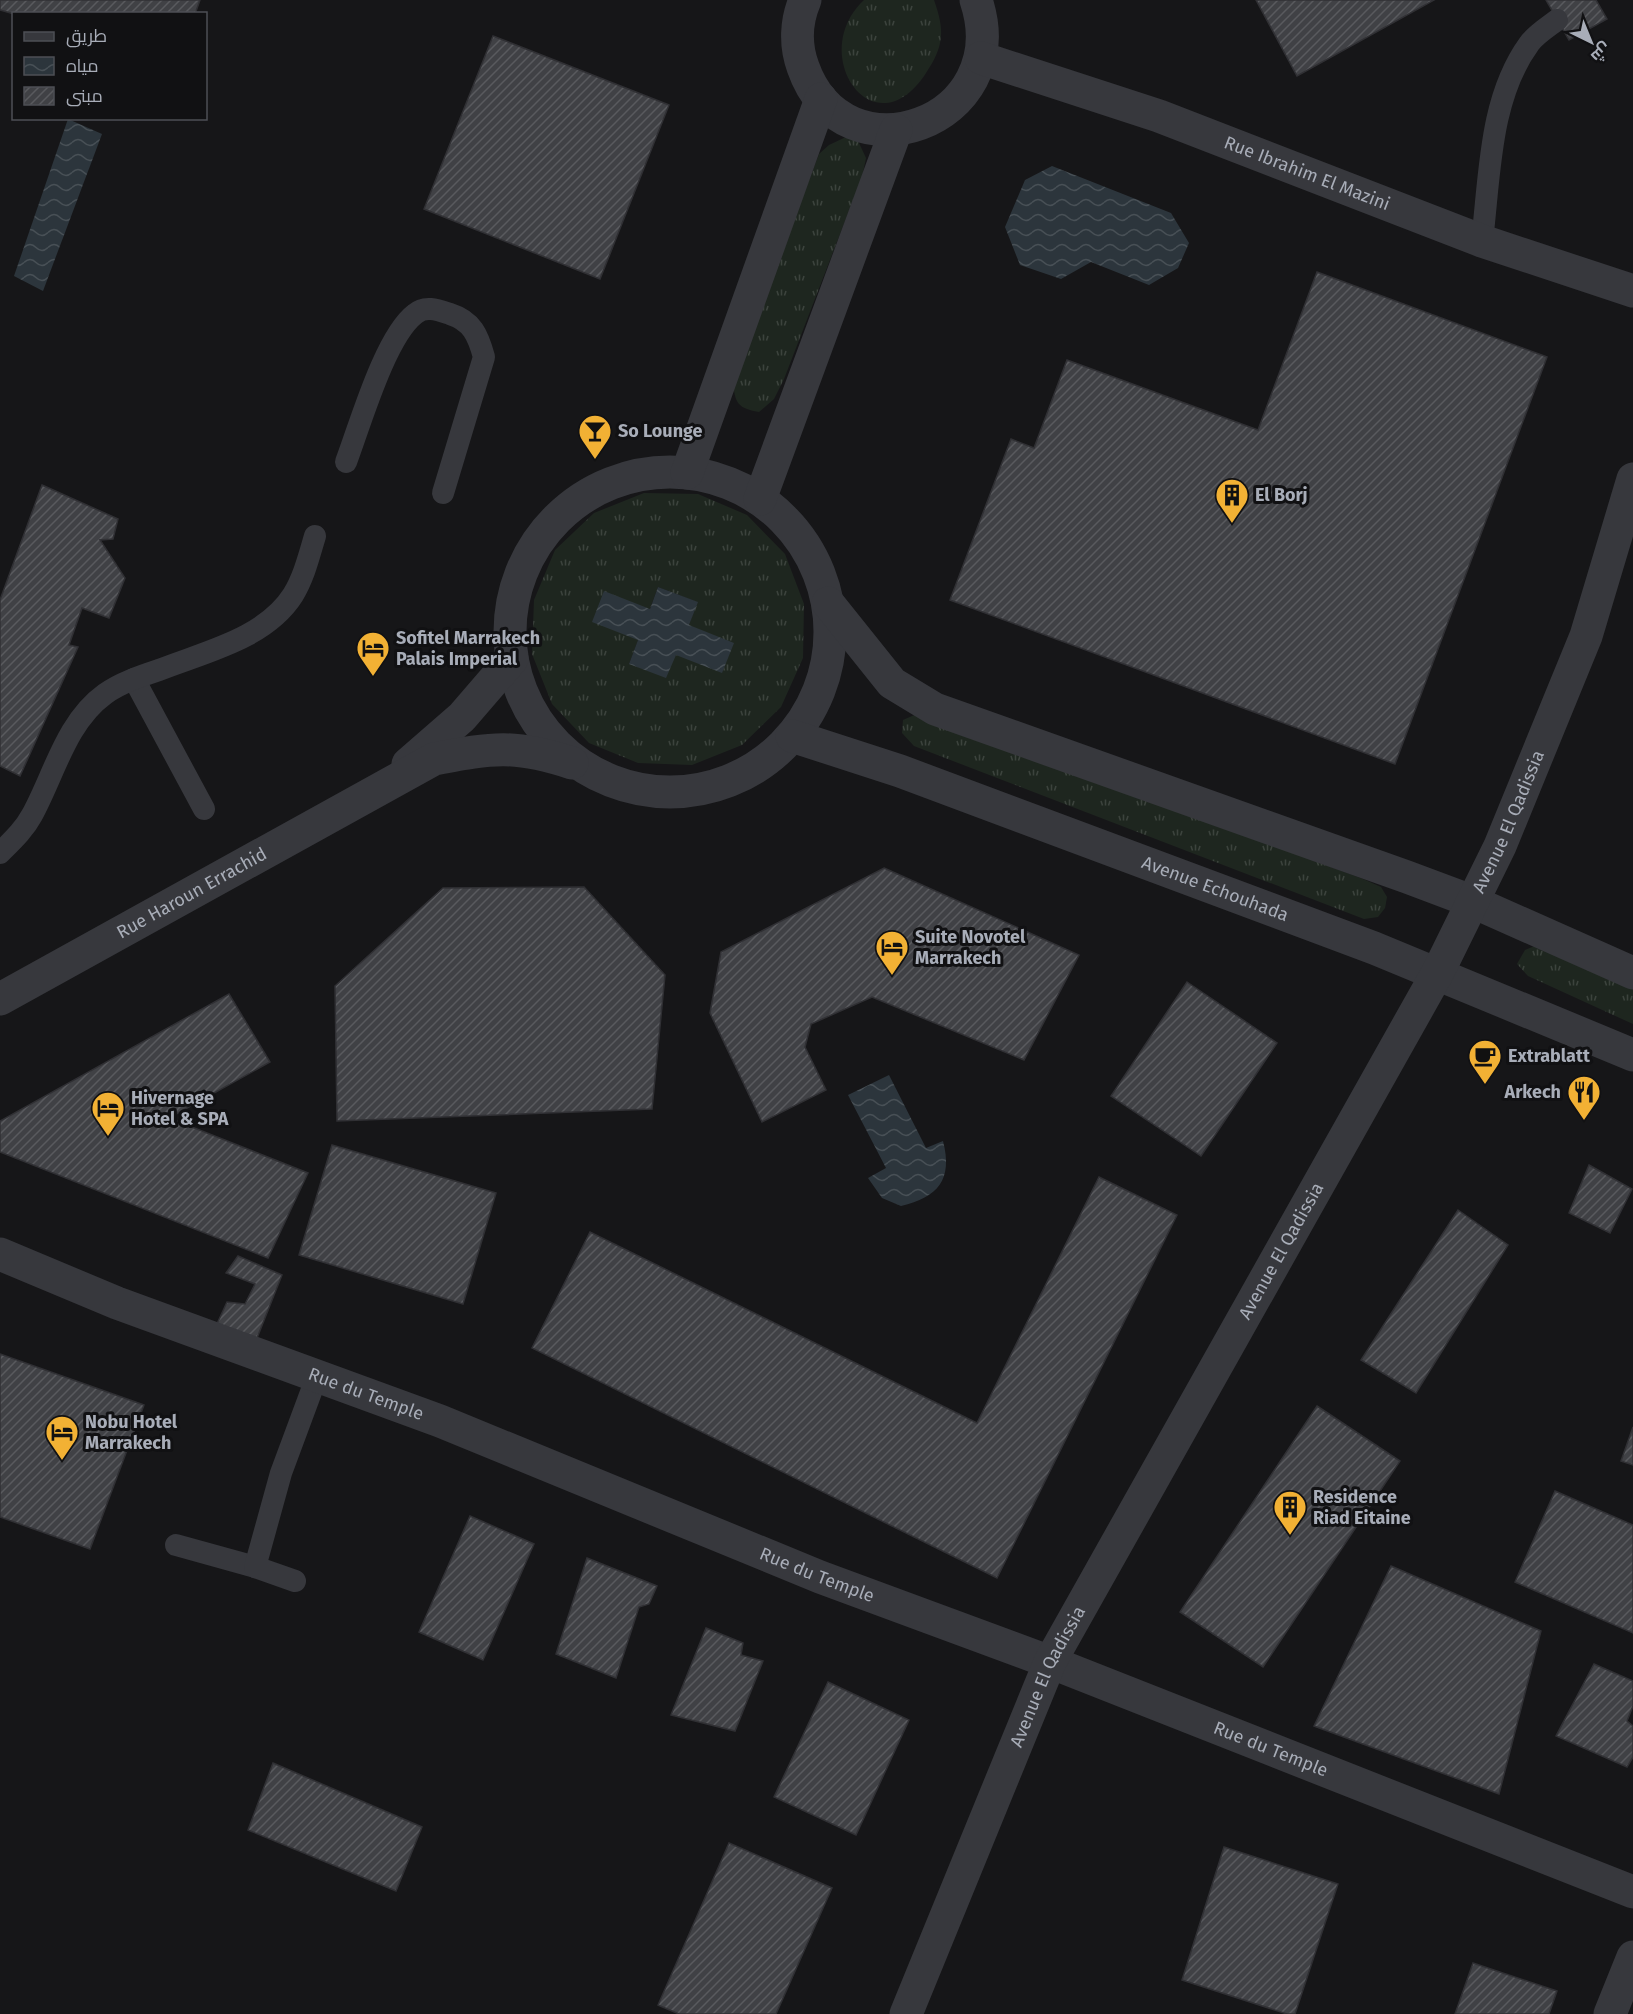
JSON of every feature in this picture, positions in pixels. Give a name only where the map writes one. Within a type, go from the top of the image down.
[{"type":"street","points":[[805,0],[797,34],[799,54],[809,82],[821,99],[839,114],[861,125],[896,130],[920,125],[951,107],[966,90],[981,58],[982,22],[976,0]]},
{"type":"street","name":"Rue Ibrahim El Mazini","points":[[981,58],[1159,116],[1482,241],[1633,291]]},
{"type":"street","points":[[687,473],[821,99]]},
{"type":"street","points":[[760,499],[896,130]]},
{"type":"street","points":[[649,473],[687,473],[725,481],[760,499],[782,517],[804,544],[820,576],[828,603],[830,638],[825,673],[812,706],[792,736],[774,754],[742,776],[692,791],[653,791],[634,788],[603,778],[580,766],[548,737],[531,713],[519,687],[512,659],[510,618],[515,590],[529,557],[550,527],[578,501],[612,483],[649,473]]},
{"type":"street","name":"Avenue El Qadissia","points":[[906,2014],[1050,1662],[1438,972],[1500,846],[1586,636],[1633,479]]},
{"type":"street","points":[[828,603],[892,683],[935,709],[1471,902],[1633,973]]},
{"type":"street","name":"Rue Haroun Errachid","points":[[381,787],[462,717],[512,659]]},
{"type":"street","name":"Avenue Echouhada","points":[[792,736],[911,775],[1438,972],[1633,1055]]},
{"type":"street","name":"Rue Haroun Errachid","points":[[0,999],[434,759],[492,748],[534,751],[580,766]]},
{"type":"street","name":"Rue du Temple","points":[[0,1254],[117,1303],[440,1420],[820,1577],[1050,1662],[1633,1893]]},
{"type":"street","points":[[1610,2014],[1633,1957]]},
{"type":"lane","points":[[1482,241],[1497,120],[1510,79],[1529,43],[1557,20]]},
{"type":"lane","points":[[346,462],[387,354],[401,329],[416,312],[432,308],[463,318],[478,335],[484,357],[443,492]]},
{"type":"lane","points":[[0,853],[20,834],[32,815],[69,739],[87,711],[105,694],[134,679],[256,631],[278,614],[292,597],[300,582],[315,536]]},
{"type":"lane","points":[[134,679],[204,809]]},
{"type":"lane","points":[[255,1567],[281,1473],[317,1376]]},
{"type":"lane","points":[[176,1545],[255,1567],[295,1581]]},
{"type":"green space","points":[[864,0],[934,0],[940,21],[939,46],[926,73],[906,95],[886,103],[868,99],[854,87],[844,68],[842,45],[848,22]]},
{"type":"green space","points":[[846,137],[858,141],[866,158],[862,177],[784,379],[774,399],[759,412],[746,409],[736,399],[733,381],[819,154],[829,145]]},
{"type":"green space","points":[[644,493],[698,494],[747,515],[785,554],[804,604],[803,658],[781,707],[742,745],[692,765],[638,763],[589,743],[552,704],[532,654],[534,600],[555,550],[594,513]],"holes":[[[658,587],[697,602],[689,625],[629,664]]]},
{"type":"green space","points":[[919,713],[1363,879],[1381,887],[1387,897],[1385,908],[1378,917],[1364,919],[914,746],[902,733],[903,720]]},
{"type":"green space","points":[[1537,945],[1633,988],[1633,1024],[1528,976],[1517,964],[1525,950]]},
{"type":"water","points":[[68,120],[102,134],[43,291],[14,276]]},
{"type":"water","points":[[1052,166],[1171,213],[1189,243],[1178,268],[1149,285],[1091,262],[1061,279],[1020,265],[1005,227],[1025,180]]},
{"type":"water","points":[[658,587],[698,602],[689,625],[734,643],[722,673],[676,655],[666,678],[629,664],[638,640],[592,622],[604,591],[650,609]]},
{"type":"water","points":[[889,1075],[926,1148],[943,1141],[946,1155],[944,1176],[940,1185],[925,1198],[901,1206],[882,1198],[868,1178],[886,1168],[848,1095]]},
{"type":"building","points":[[0,0],[200,0],[196,12],[12,13],[0,10]]},
{"type":"building","points":[[1256,0],[1434,0],[1297,76]]},
{"type":"building","points":[[1546,0],[1596,0],[1607,19],[1569,40]]},
{"type":"building","points":[[493,36],[669,105],[600,279],[424,209]]},
{"type":"building","name":"El Borj","points":[[1317,272],[1547,357],[1395,764],[950,600],[1011,439],[1034,448],[1067,360],[1258,430]]},
{"type":"building","points":[[42,485],[118,519],[113,539],[100,540],[125,578],[109,618],[82,608],[69,645],[78,647],[20,776],[0,766],[0,600]]},
{"type":"building","name":"Suite Novotel Marrakech","points":[[884,868],[1079,955],[1024,1060],[872,997],[811,1024],[805,1047],[826,1090],[762,1122],[710,1013],[721,952]]},
{"type":"building","points":[[584,887],[665,975],[652,1109],[337,1121],[335,986],[443,888]]},
{"type":"building","points":[[1187,982],[1277,1043],[1201,1156],[1111,1096]]},
{"type":"building","name":"Hivernage Hotel & SPA","points":[[229,994],[270,1062],[169,1118],[308,1173],[268,1258],[0,1152],[0,1121]]},
{"type":"building","points":[[332,1145],[496,1193],[463,1304],[299,1255]]},
{"type":"building","points":[[1589,1165],[1632,1189],[1610,1233],[1569,1213]]},
{"type":"building","points":[[1099,1177],[1177,1215],[997,1578],[532,1348],[590,1232],[977,1423]]},
{"type":"building","points":[[1458,1210],[1508,1245],[1416,1393],[1361,1360]]},
{"type":"building","points":[[238,1256],[282,1275],[257,1338],[216,1326],[227,1302],[245,1304],[255,1284],[226,1273]]},
{"type":"building","name":"Nobu Hotel Marrakech","points":[[0,1354],[144,1405],[90,1549],[0,1517]]},
{"type":"building","name":"Residence Riad Eitaine","points":[[1317,1406],[1400,1461],[1263,1667],[1180,1612]]},
{"type":"building","points":[[1633,1427],[1633,1465],[1621,1461]]},
{"type":"building","points":[[1555,1491],[1633,1525],[1633,1633],[1515,1582]]},
{"type":"building","points":[[470,1516],[534,1544],[483,1660],[419,1632]]},
{"type":"building","points":[[587,1558],[657,1586],[649,1604],[639,1607],[616,1678],[556,1654]]},
{"type":"building","points":[[1391,1566],[1541,1631],[1499,1794],[1314,1726]]},
{"type":"building","points":[[706,1628],[743,1643],[741,1655],[763,1661],[735,1731],[671,1715]]},
{"type":"building","points":[[1594,1664],[1633,1681],[1633,1706],[1627,1721],[1633,1726],[1633,1757],[1627,1767],[1556,1736]]},
{"type":"building","points":[[828,1682],[909,1720],[856,1835],[774,1797]]},
{"type":"building","points":[[273,1763],[422,1827],[396,1891],[248,1830]]},
{"type":"building","points":[[729,1843],[832,1888],[776,2014],[679,2014],[658,2005]]},
{"type":"building","points":[[1224,1847],[1338,1884],[1295,2014],[1287,2014],[1182,1980]]},
{"type":"building","points":[[1473,1963],[1557,1991],[1549,2014],[1455,2014]]},
{"type":"place","name":"So Lounge","points":[[595,460]]},
{"type":"place","name":"El Borj","points":[[1232,524]]},
{"type":"place","name":"Sofitel Marrakech Palais Imperial","points":[[373,677]]},
{"type":"place","name":"Suite Novotel Marrakech","points":[[892,976]]},
{"type":"place","name":"Extrablatt","points":[[1485,1085]]},
{"type":"place","name":"Arkech","points":[[1584,1121]]},
{"type":"place","name":"Hivernage Hotel & SPA","points":[[108,1137]]},
{"type":"place","name":"Nobu Hotel Marrakech","points":[[62,1461]]},
{"type":"place","name":"Residence Riad Eitaine","points":[[1290,1536]]}]
